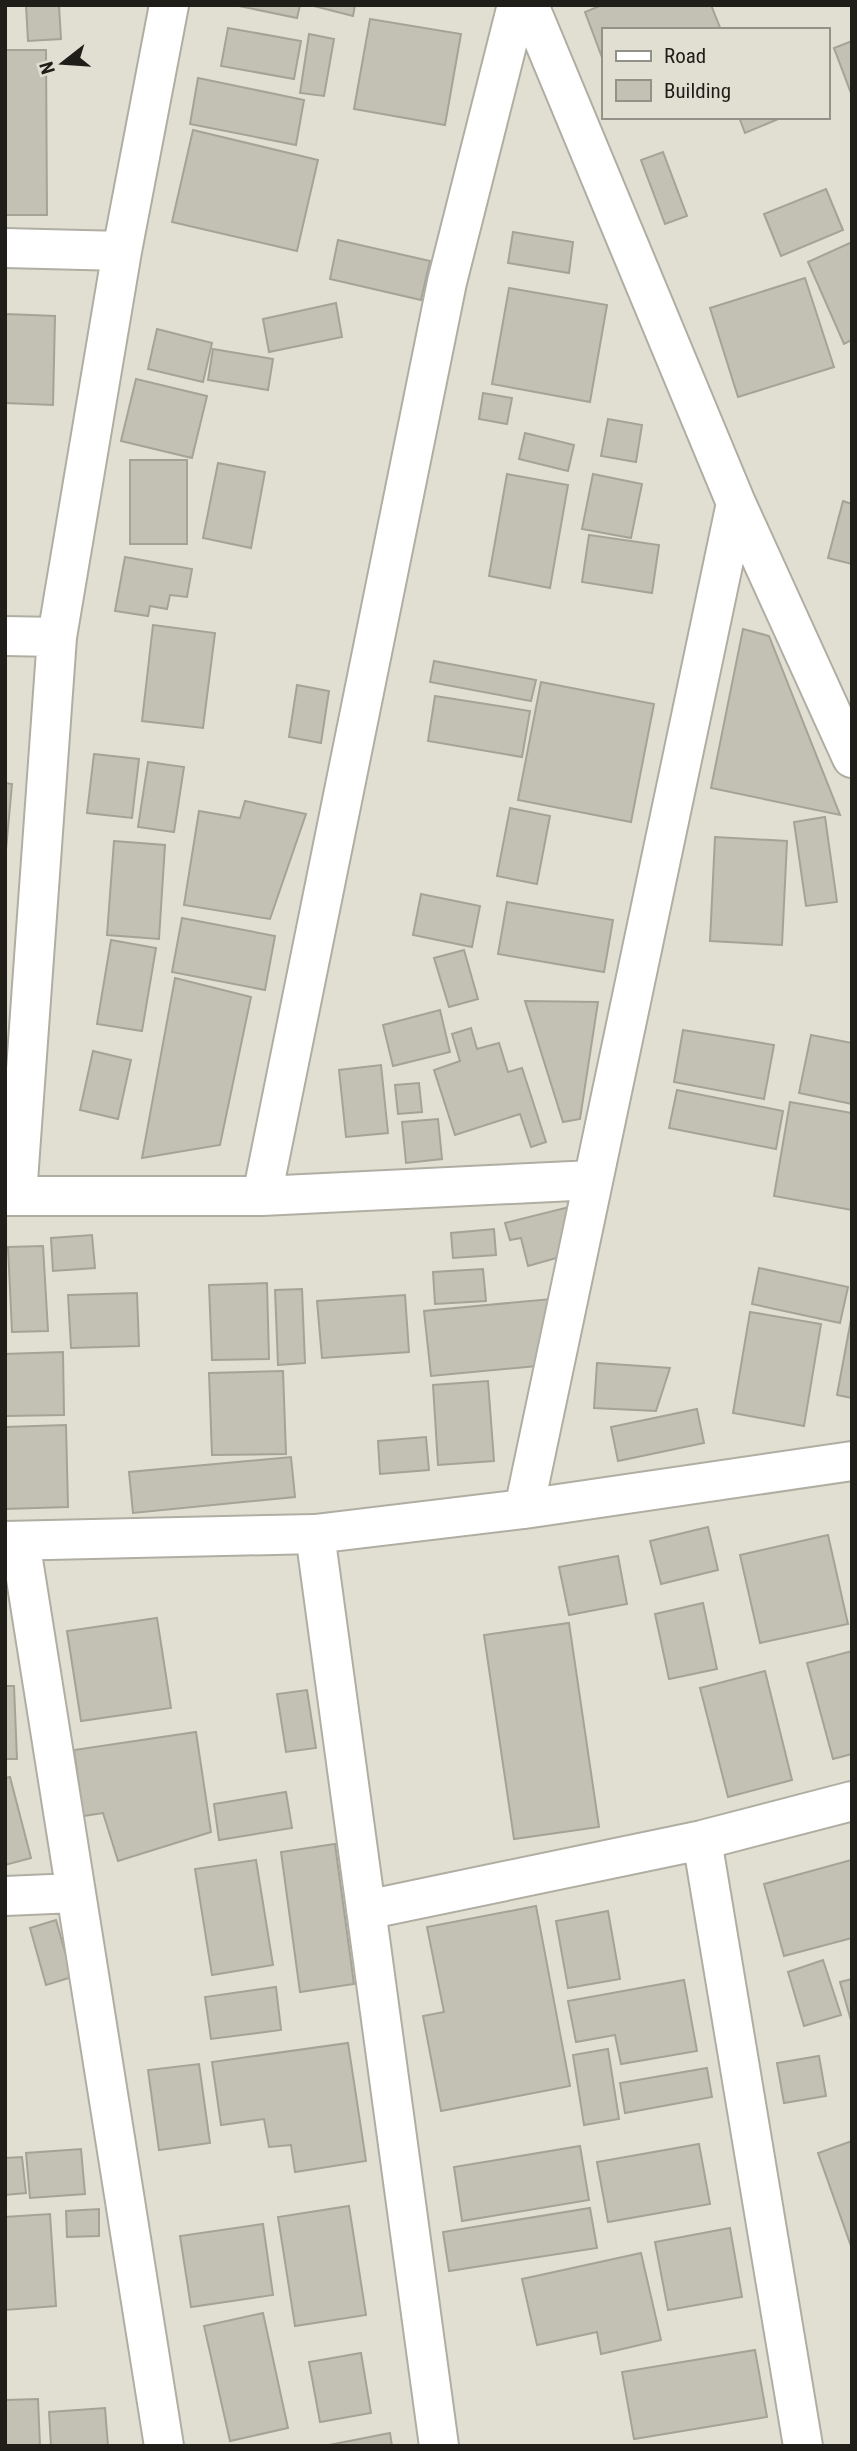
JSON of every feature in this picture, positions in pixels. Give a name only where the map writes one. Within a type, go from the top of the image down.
[{"type":"street","points":[[169,5],[122,251],[57,637],[11,1196],[262,1196],[593,1180]]},
{"type":"street","points":[[262,1196],[447,282],[517,5]]},
{"type":"street","points":[[529,5],[736,503],[852,758]]},
{"type":"street","points":[[5,248],[122,251]]},
{"type":"street","points":[[524,1508],[736,503]]},
{"type":"street","points":[[5,636],[57,637]]},
{"type":"street","points":[[164,2446],[75,1893],[12,1541],[315,1535],[852,1461]]},
{"type":"street","points":[[315,1535],[439,2446]]},
{"type":"street","points":[[366,1910],[702,1840],[852,1801]]},
{"type":"street","points":[[702,1840],[803,2446]]},
{"type":"street","points":[[5,1896],[75,1893]]},
{"type":"building","points":[[26,5],[59,5],[61,39],[28,41]]},
{"type":"building","points":[[234,5],[300,5],[297,18]]},
{"type":"building","points":[[310,5],[355,5],[353,16]]},
{"type":"building","points":[[602,5],[711,5],[720,28],[602,28],[602,57],[585,12]]},
{"type":"building","points":[[370,19],[461,34],[445,125],[354,109]]},
{"type":"building","points":[[228,28],[301,41],[294,79],[221,66]]},
{"type":"building","points":[[309,34],[334,39],[324,96],[300,93]]},
{"type":"building","points":[[852,41],[852,96],[834,48]]},
{"type":"building","points":[[5,50],[46,50],[47,215],[5,215]]},
{"type":"building","points":[[198,78],[304,100],[296,145],[190,124]]},
{"type":"building","points":[[740,119],[778,119],[745,133]]},
{"type":"building","points":[[193,130],[318,160],[297,251],[172,222]]},
{"type":"building","points":[[663,152],[687,216],[665,224],[641,160]]},
{"type":"building","points":[[826,189],[843,230],[781,256],[764,214]]},
{"type":"building","points":[[513,232],[573,242],[569,273],[508,263]]},
{"type":"building","points":[[338,240],[430,261],[421,300],[330,279]]},
{"type":"building","points":[[852,242],[852,340],[844,344],[808,262]]},
{"type":"building","points":[[805,278],[834,367],[738,397],[710,308]]},
{"type":"building","points":[[509,288],[607,305],[590,402],[492,384]]},
{"type":"building","points":[[336,303],[342,337],[269,352],[263,319]]},
{"type":"building","points":[[6,314],[55,316],[53,405],[5,403]]},
{"type":"building","points":[[157,329],[212,343],[203,382],[148,369]]},
{"type":"building","points":[[213,349],[273,359],[268,390],[208,380]]},
{"type":"building","points":[[136,379],[207,396],[192,458],[121,441]]},
{"type":"building","points":[[483,393],[512,398],[507,424],[479,419]]},
{"type":"building","points":[[608,419],[642,425],[636,462],[601,456]]},
{"type":"building","points":[[525,433],[574,445],[568,471],[519,459]]},
{"type":"building","points":[[130,460],[187,460],[187,544],[130,544]]},
{"type":"building","points":[[218,463],[265,472],[251,548],[203,538]]},
{"type":"building","points":[[507,474],[568,485],[550,588],[489,576]]},
{"type":"building","points":[[593,474],[642,484],[631,538],[582,529]]},
{"type":"building","points":[[843,501],[852,504],[852,564],[828,558]]},
{"type":"building","points":[[589,535],[659,545],[652,593],[582,582]]},
{"type":"building","points":[[125,557],[192,569],[187,597],[170,595],[167,609],[150,606],[148,616],[115,611]]},
{"type":"building","points":[[153,625],[215,633],[203,728],[142,721]]},
{"type":"building","points":[[743,629],[769,636],[840,815],[711,788]]},
{"type":"building","points":[[434,661],[536,680],[531,701],[430,682]]},
{"type":"building","points":[[541,682],[654,704],[631,822],[518,800]]},
{"type":"building","points":[[297,685],[329,691],[321,743],[289,737]]},
{"type":"building","points":[[435,696],[530,711],[522,757],[428,741]]},
{"type":"building","points":[[94,754],[139,759],[132,818],[87,813]]},
{"type":"building","points":[[148,762],[184,767],[174,832],[138,827]]},
{"type":"building","points":[[5,783],[12,784],[5,861]]},
{"type":"building","points":[[245,801],[306,814],[270,919],[184,905],[199,811],[240,818]]},
{"type":"building","points":[[510,808],[550,816],[537,884],[497,876]]},
{"type":"building","points":[[825,817],[837,902],[806,906],[794,822]]},
{"type":"building","points":[[715,837],[787,841],[782,945],[710,941]]},
{"type":"building","points":[[114,841],[165,845],[159,939],[107,935]]},
{"type":"building","points":[[421,894],[480,906],[472,947],[413,935]]},
{"type":"building","points":[[507,902],[613,920],[604,972],[498,954]]},
{"type":"building","points":[[182,918],[275,936],[265,990],[172,972]]},
{"type":"building","points":[[111,940],[156,948],[142,1031],[97,1024]]},
{"type":"building","points":[[464,950],[478,999],[449,1007],[434,958]]},
{"type":"building","points":[[175,978],[251,997],[220,1145],[142,1158]]},
{"type":"building","points":[[525,1001],[598,1002],[580,1119],[563,1122]]},
{"type":"building","points":[[440,1010],[450,1052],[393,1066],[383,1025]]},
{"type":"building","points":[[471,1028],[477,1049],[499,1043],[508,1072],[522,1068],[546,1142],[531,1147],[520,1114],[455,1135],[434,1070],[460,1061],[452,1034]]},
{"type":"building","points":[[683,1030],[774,1045],[764,1099],[674,1082]]},
{"type":"building","points":[[811,1035],[852,1043],[852,1104],[799,1093]]},
{"type":"building","points":[[93,1051],[131,1060],[118,1119],[80,1110]]},
{"type":"building","points":[[381,1065],[388,1133],[346,1137],[339,1070]]},
{"type":"building","points":[[419,1083],[422,1112],[398,1114],[395,1085]]},
{"type":"building","points":[[677,1090],[783,1111],[776,1149],[669,1128]]},
{"type":"building","points":[[790,1102],[852,1113],[852,1210],[774,1196]]},
{"type":"building","points":[[438,1119],[442,1159],[406,1163],[402,1122]]},
{"type":"building","points":[[569,1207],[560,1257],[528,1266],[521,1238],[510,1240],[505,1223]]},
{"type":"building","points":[[494,1229],[496,1255],[453,1258],[451,1233]]},
{"type":"building","points":[[92,1235],[95,1268],[53,1271],[51,1238]]},
{"type":"building","points":[[43,1246],[48,1331],[12,1332],[8,1247]]},
{"type":"building","points":[[759,1268],[848,1287],[840,1323],[752,1304]]},
{"type":"building","points":[[483,1269],[486,1301],[435,1304],[433,1272]]},
{"type":"building","points":[[267,1283],[269,1359],[212,1360],[209,1285]]},
{"type":"building","points":[[302,1289],[305,1363],[278,1365],[275,1290]]},
{"type":"building","points":[[137,1293],[139,1346],[71,1348],[68,1295]]},
{"type":"building","points":[[405,1295],[409,1352],[322,1358],[317,1301]]},
{"type":"building","points":[[551,1299],[537,1366],[431,1376],[424,1311]]},
{"type":"building","points":[[750,1312],[821,1324],[804,1426],[733,1413]]},
{"type":"building","points":[[852,1314],[852,1398],[837,1395]]},
{"type":"building","points":[[63,1352],[64,1415],[6,1416],[5,1354]]},
{"type":"building","points":[[597,1363],[670,1368],[656,1411],[594,1408]]},
{"type":"building","points":[[283,1371],[286,1454],[212,1455],[209,1373]]},
{"type":"building","points":[[488,1381],[494,1461],[438,1465],[433,1385]]},
{"type":"building","points":[[697,1409],[704,1443],[618,1461],[611,1427]]},
{"type":"building","points":[[66,1425],[68,1507],[5,1509],[5,1427]]},
{"type":"building","points":[[426,1437],[429,1470],[380,1474],[378,1441]]},
{"type":"building","points":[[291,1457],[295,1497],[133,1513],[129,1472]]},
{"type":"building","points":[[708,1527],[718,1570],[661,1584],[650,1541]]},
{"type":"building","points":[[828,1535],[848,1624],[760,1643],[740,1555]]},
{"type":"building","points":[[618,1556],[627,1604],[569,1615],[559,1567]]},
{"type":"building","points":[[703,1603],[717,1669],[669,1679],[655,1614]]},
{"type":"building","points":[[157,1618],[171,1708],[81,1721],[67,1631]]},
{"type":"building","points":[[569,1623],[599,1827],[514,1839],[484,1635]]},
{"type":"building","points":[[852,1651],[852,1754],[833,1759],[807,1663]]},
{"type":"building","points":[[765,1671],[792,1780],[728,1797],[700,1688]]},
{"type":"building","points":[[5,1686],[14,1686],[17,1759],[5,1759]]},
{"type":"building","points":[[307,1690],[316,1748],[286,1752],[277,1694]]},
{"type":"building","points":[[196,1732],[211,1832],[118,1861],[103,1813],[83,1816],[74,1750]]},
{"type":"building","points":[[10,1777],[31,1858],[5,1865],[5,1778]]},
{"type":"building","points":[[286,1792],[292,1828],[219,1840],[214,1804]]},
{"type":"building","points":[[335,1844],[354,1984],[300,1992],[281,1852]]},
{"type":"building","points":[[256,1860],[273,1965],[212,1975],[195,1869]]},
{"type":"building","points":[[851,1860],[852,1938],[784,1956],[764,1884]]},
{"type":"building","points":[[536,1906],[570,2086],[441,2111],[423,2016],[444,2012],[427,1927]]},
{"type":"building","points":[[608,1911],[620,1979],[568,1988],[556,1921]]},
{"type":"building","points":[[56,1920],[72,1977],[46,1985],[30,1928]]},
{"type":"building","points":[[823,1960],[841,2015],[804,2026],[788,1972]]},
{"type":"building","points":[[852,1979],[852,2024],[840,1982]]},
{"type":"building","points":[[684,1980],[697,2051],[621,2064],[615,2035],[576,2042],[568,2001]]},
{"type":"building","points":[[276,1987],[281,2030],[211,2039],[205,1997]]},
{"type":"building","points":[[348,2043],[366,2161],[295,2172],[291,2145],[269,2147],[264,2119],[221,2125],[212,2062]]},
{"type":"building","points":[[608,2049],[619,2119],[584,2125],[573,2055]]},
{"type":"building","points":[[819,2056],[826,2096],[784,2103],[777,2063]]},
{"type":"building","points":[[199,2064],[210,2143],[159,2150],[148,2070]]},
{"type":"building","points":[[707,2068],[712,2097],[625,2113],[620,2083]]},
{"type":"building","points":[[852,2141],[852,2249],[818,2153]]},
{"type":"building","points":[[699,2144],[710,2204],[608,2222],[597,2162]]},
{"type":"building","points":[[580,2146],[589,2200],[462,2221],[454,2167]]},
{"type":"building","points":[[81,2149],[85,2194],[30,2198],[26,2153]]},
{"type":"building","points":[[22,2157],[26,2193],[5,2195],[5,2158]]},
{"type":"building","points":[[349,2206],[366,2315],[295,2326],[278,2217]]},
{"type":"building","points":[[590,2208],[597,2248],[449,2271],[443,2232]]},
{"type":"building","points":[[99,2209],[99,2236],[67,2237],[66,2211]]},
{"type":"building","points":[[50,2214],[56,2306],[5,2310],[5,2217]]},
{"type":"building","points":[[263,2224],[273,2295],[191,2307],[180,2236]]},
{"type":"building","points":[[730,2228],[742,2297],[668,2310],[655,2242]]},
{"type":"building","points":[[641,2253],[661,2340],[601,2354],[597,2332],[537,2345],[522,2279]]},
{"type":"building","points":[[263,2313],[288,2428],[230,2441],[204,2326]]},
{"type":"building","points":[[755,2350],[767,2417],[634,2439],[622,2372]]},
{"type":"building","points":[[361,2353],[371,2413],[320,2422],[309,2362]]},
{"type":"building","points":[[38,2399],[40,2446],[5,2446],[5,2400]]},
{"type":"building","points":[[105,2408],[108,2446],[51,2446],[49,2412]]},
{"type":"building","points":[[390,2433],[392,2446],[324,2446]]}]
